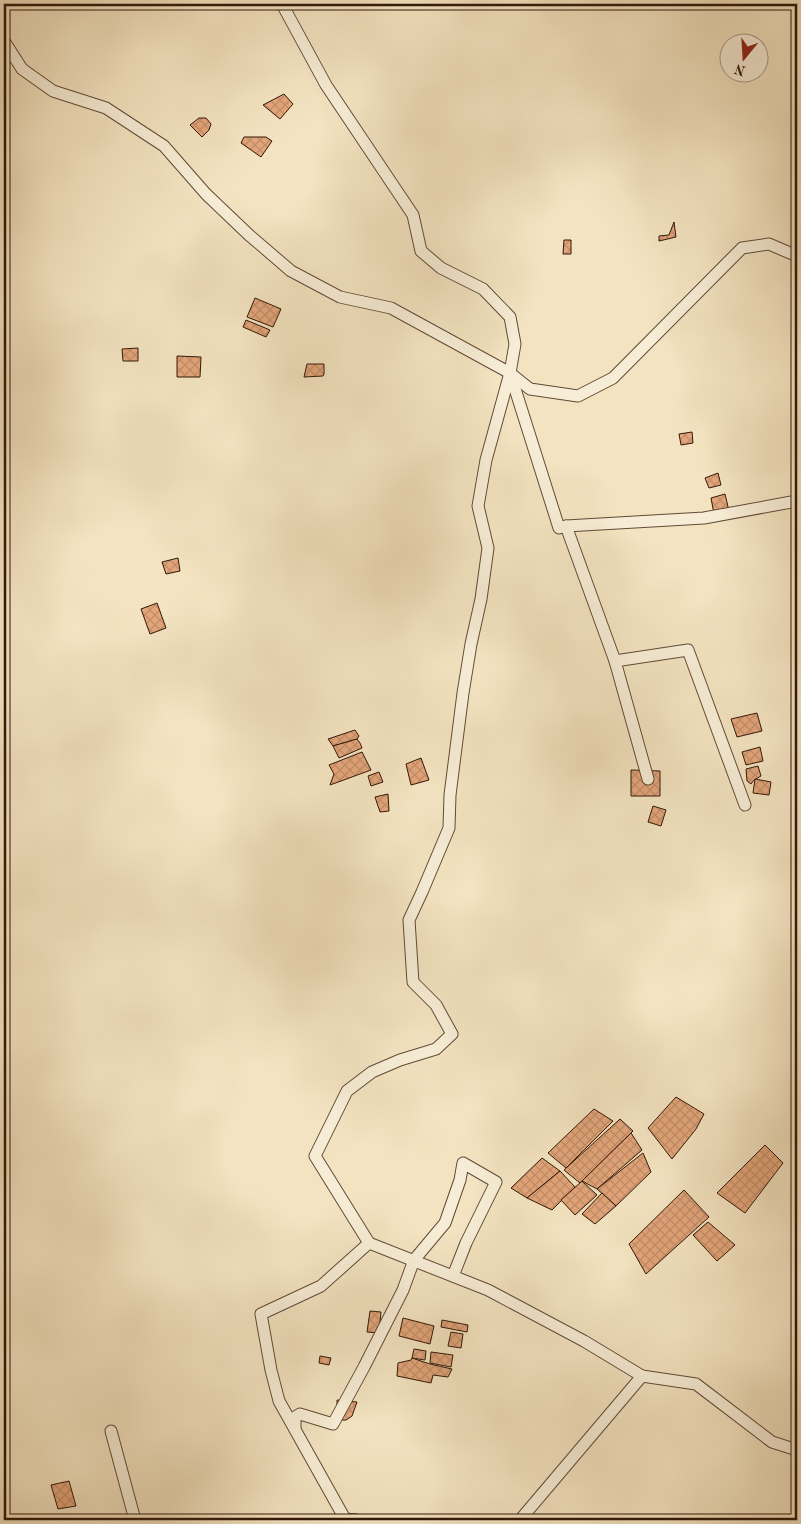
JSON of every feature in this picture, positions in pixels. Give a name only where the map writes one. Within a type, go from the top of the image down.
[{"type":"street","points":[[282,4],[326,85],[413,215],[421,251],[441,268],[483,289],[510,317],[515,344],[510,373],[486,460],[478,506],[488,548],[482,599],[471,644],[463,693],[450,795],[449,828],[409,920],[413,982],[436,1005],[452,1034],[436,1049],[400,1060],[372,1072],[347,1091],[315,1156],[369,1243],[488,1290],[584,1340],[642,1376],[696,1384],[772,1442],[797,1450]]},
{"type":"street","points":[[4,41],[22,69],[53,91],[106,108],[164,146],[206,194],[248,236],[291,271],[340,297],[391,308],[510,373],[530,389],[578,396],[614,378],[742,248],[769,244],[797,256]]},
{"type":"street","points":[[510,373],[559,528],[566,526],[704,518],[797,501]]},
{"type":"street","points":[[566,526],[615,661],[648,778]]},
{"type":"street","points":[[615,661],[688,650],[745,805]]},
{"type":"street","points":[[296,1429],[295,1417],[300,1414],[333,1424],[364,1368],[403,1290],[414,1260],[445,1223],[460,1180],[463,1162],[496,1182],[466,1243],[453,1276]]},
{"type":"street","points":[[357,1520],[342,1520],[296,1429],[279,1402],[271,1370],[262,1314],[321,1286],[369,1243]]},
{"type":"street","points":[[520,1520],[642,1376]]},
{"type":"street","points":[[111,1431],[135,1520]]},
{"type":"building","points":[[284,94],[293,104],[280,119],[263,105]]},
{"type":"building","points":[[199,118],[206,118],[211,124],[209,130],[202,137],[190,125]]},
{"type":"building","points":[[244,137],[266,137],[272,141],[261,157],[241,143]]},
{"type":"building","points":[[674,222],[676,237],[659,241],[659,236],[669,235]]},
{"type":"building","points":[[564,240],[571,240],[571,254],[563,254]]},
{"type":"building","points":[[255,298],[281,309],[273,327],[247,317]]},
{"type":"building","points":[[246,320],[270,330],[266,337],[243,327]]},
{"type":"building","points":[[138,348],[138,361],[123,361],[122,349]]},
{"type":"building","points":[[177,356],[201,357],[200,377],[177,377]]},
{"type":"building","points":[[307,364],[324,364],[323,376],[304,377]]},
{"type":"building","points":[[692,432],[693,443],[681,445],[679,434]]},
{"type":"building","points":[[718,473],[721,485],[709,488],[705,478]]},
{"type":"building","points":[[725,494],[729,511],[714,514],[711,498]]},
{"type":"building","points":[[178,558],[180,571],[166,574],[162,562]]},
{"type":"building","points":[[157,603],[166,628],[150,634],[141,609]]},
{"type":"building","points":[[757,713],[762,731],[737,737],[731,719]]},
{"type":"building","points":[[355,730],[359,736],[357,739],[333,746],[328,739]]},
{"type":"building","points":[[357,739],[362,748],[339,758],[333,746]]},
{"type":"building","points":[[760,747],[763,761],[746,765],[742,752]]},
{"type":"building","points":[[362,752],[371,770],[330,785],[334,774],[329,765]]},
{"type":"building","points":[[421,758],[429,780],[411,785],[406,764]]},
{"type":"building","points":[[758,766],[761,776],[751,784],[747,781],[746,769]]},
{"type":"building","points":[[631,770],[660,771],[660,796],[631,796]]},
{"type":"building","points":[[379,772],[383,782],[371,786],[368,776]]},
{"type":"building","points":[[755,779],[771,782],[769,795],[753,793]]},
{"type":"building","points":[[388,794],[389,811],[380,812],[375,797]]},
{"type":"building","points":[[653,806],[666,810],[661,826],[648,822]]},
{"type":"building","points":[[676,1097],[704,1114],[696,1129],[672,1159],[648,1128]]},
{"type":"building","points":[[594,1109],[613,1121],[566,1168],[548,1153]]},
{"type":"building","points":[[620,1119],[633,1131],[580,1183],[564,1170]]},
{"type":"building","points":[[631,1133],[642,1150],[597,1189],[582,1181]]},
{"type":"building","points":[[765,1145],[783,1163],[745,1213],[717,1193]]},
{"type":"building","points":[[643,1153],[651,1172],[616,1206],[597,1189]]},
{"type":"building","points":[[542,1158],[560,1171],[527,1198],[511,1188]]},
{"type":"building","points":[[560,1171],[575,1187],[552,1210],[527,1198]]},
{"type":"building","points":[[582,1181],[597,1195],[575,1215],[561,1200]]},
{"type":"building","points":[[684,1190],[709,1217],[646,1274],[629,1244]]},
{"type":"building","points":[[602,1193],[616,1206],[595,1224],[582,1214]]},
{"type":"building","points":[[708,1222],[735,1245],[717,1261],[693,1235]]},
{"type":"building","points":[[370,1311],[381,1312],[379,1333],[367,1332]]},
{"type":"building","points":[[403,1318],[434,1326],[430,1344],[399,1336]]},
{"type":"building","points":[[442,1320],[468,1325],[467,1332],[441,1327]]},
{"type":"building","points":[[451,1332],[463,1334],[461,1348],[448,1346]]},
{"type":"building","points":[[414,1349],[426,1351],[425,1360],[412,1358]]},
{"type":"building","points":[[431,1352],[453,1355],[451,1367],[430,1363]]},
{"type":"building","points":[[320,1356],[331,1358],[329,1365],[319,1363]]},
{"type":"building","points":[[412,1358],[452,1369],[448,1377],[433,1375],[431,1383],[397,1376],[398,1363],[411,1360]]},
{"type":"building","points":[[337,1400],[357,1402],[352,1416],[346,1420],[337,1420]]},
{"type":"building","points":[[69,1481],[76,1506],[58,1509],[51,1485]]}]
